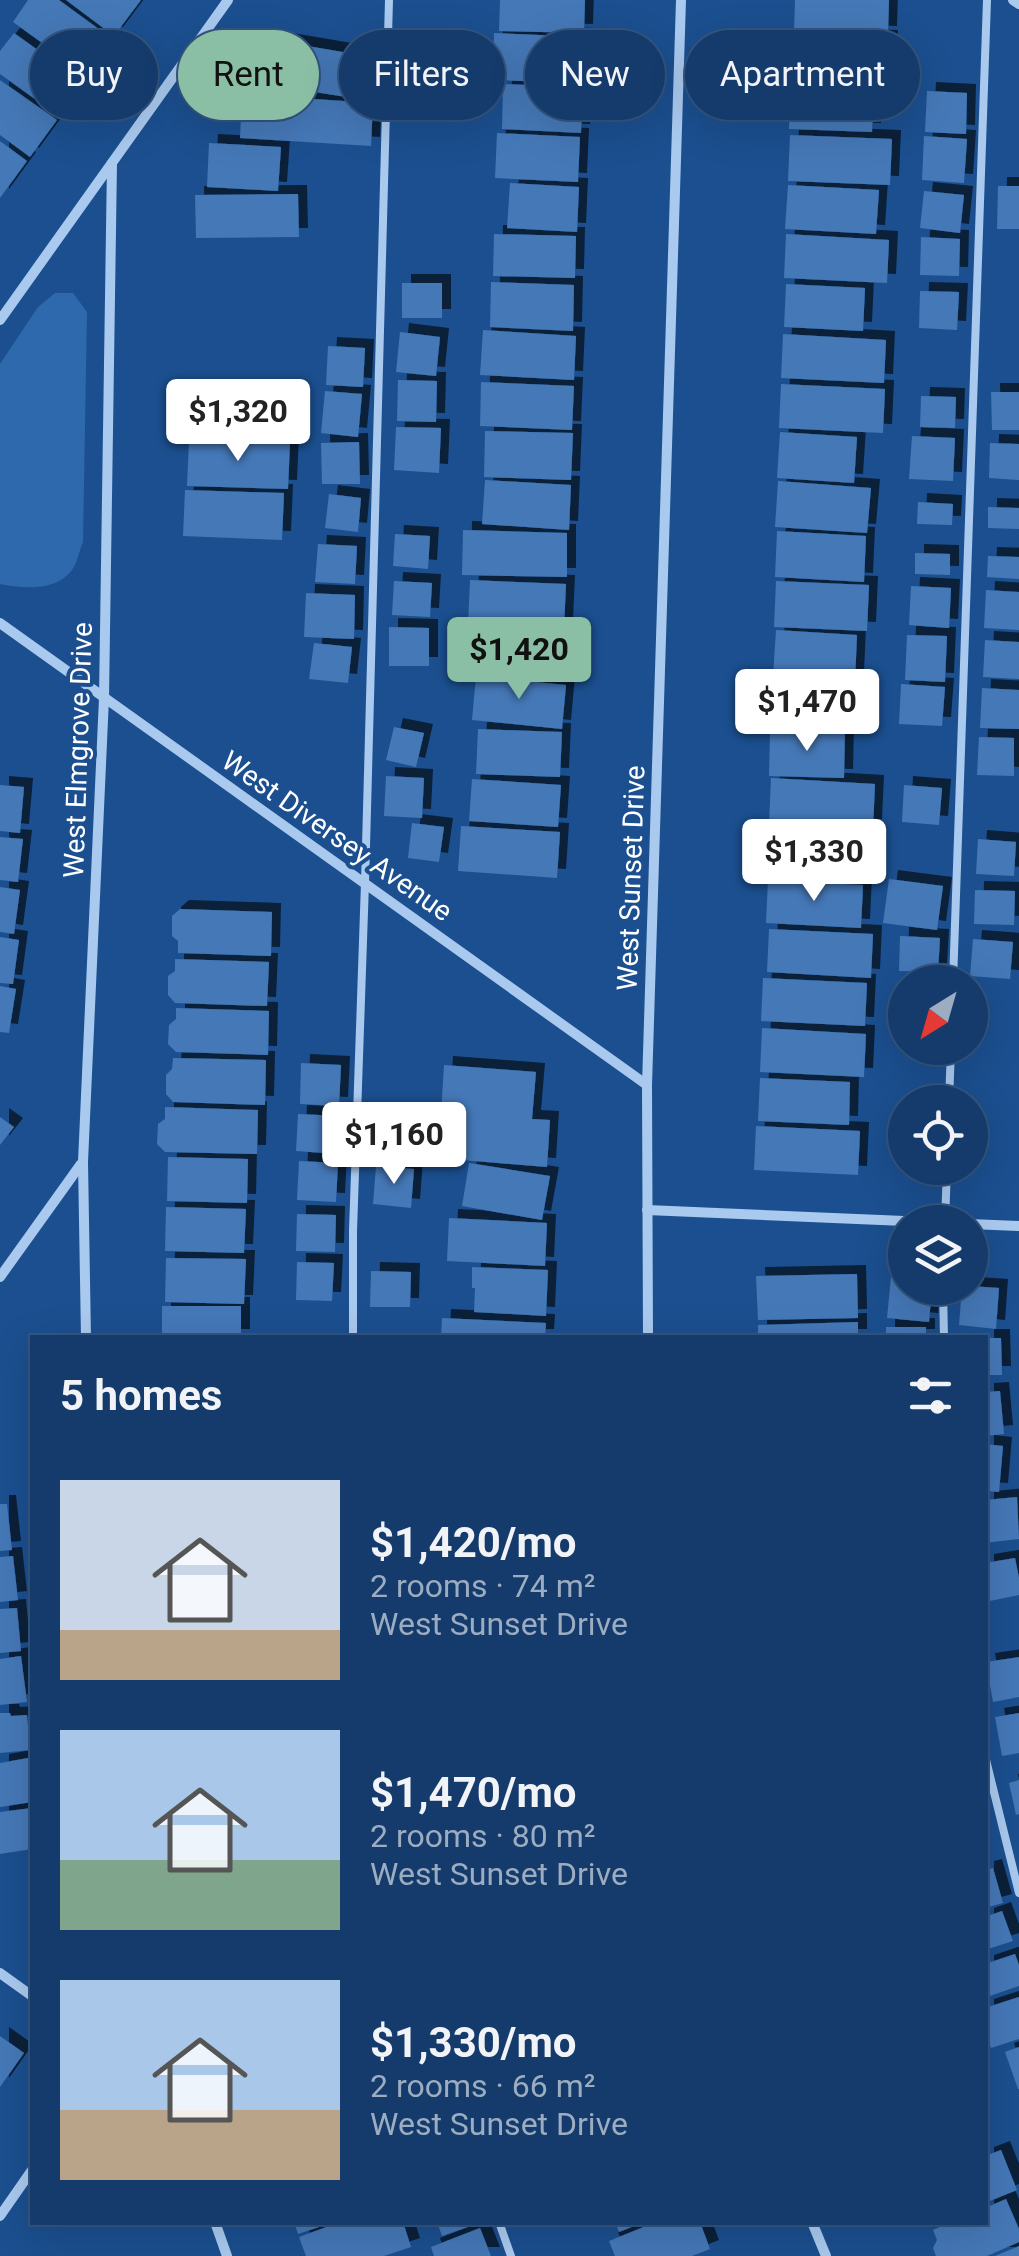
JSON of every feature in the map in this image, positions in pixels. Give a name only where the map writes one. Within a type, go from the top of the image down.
[{"type":"street","points":[[0,320],[228,0]]},
{"type":"street","name":"West Sunset Drive","points":[[648,1335],[647,1085],[682,0]]},
{"type":"street","name":"West Elmgrove Drive","points":[[86,1335],[83,1162],[104,698],[112,163]]},
{"type":"street","name":"West Diversey Avenue","points":[[0,623],[647,1085]]},
{"type":"street","points":[[0,1277],[83,1162]]},
{"type":"street","points":[[648,1210],[888,1220]]},
{"type":"street","points":[[988,1225],[1019,1226]]},
{"type":"street","points":[[0,1973],[30,1995]]},
{"type":"street","points":[[0,2216],[30,2173]]},
{"type":"street","points":[[216,2225],[227,2256]]},
{"type":"street","points":[[813,2225],[826,2256]]},
{"type":"lane","points":[[353,1335],[388,0]]},
{"type":"lane","points":[[954,965],[987,0]]},
{"type":"lane","points":[[943,1305],[944,1335]]},
{"type":"lane","points":[[988,1768],[1019,1893]]},
{"type":"lane","points":[[500,2225],[511,2256]]},
{"type":"shaded area","points":[[55,293],[73,293],[87,312],[83,542],[75,565],[61,580],[41,586],[10,586],[0,584],[0,364],[38,307]]},
{"type":"building","points":[[28,0],[59,0],[100,30],[30,30],[30,34],[13,22]]},
{"type":"building","points":[[66,0],[141,0],[118,30],[106,30]]},
{"type":"building","points":[[500,0],[585,0],[584,30],[499,30]]},
{"type":"building","points":[[795,0],[889,0],[888,30],[794,30]]},
{"type":"building","points":[[14,33],[30,44],[30,96],[0,74],[0,51]]},
{"type":"building","points":[[505,33],[525,34],[525,81],[505,80]]},
{"type":"building","points":[[319,48],[339,51],[339,96],[319,93]]},
{"type":"building","points":[[0,80],[30,101],[30,120],[57,120],[30,157],[0,135]]},
{"type":"building","points":[[505,84],[525,85],[525,120],[582,120],[581,133],[502,129]]},
{"type":"building","points":[[927,91],[967,93],[966,134],[925,132]]},
{"type":"building","points":[[319,99],[339,101],[339,120],[372,120],[371,146],[240,138],[241,120],[319,120]]},
{"type":"building","points":[[789,120],[873,120],[872,132],[789,129]]},
{"type":"building","points":[[497,133],[580,137],[578,182],[495,178]]},
{"type":"building","points":[[790,135],[892,139],[890,185],[788,181]]},
{"type":"building","points":[[924,136],[967,139],[964,183],[922,180]]},
{"type":"building","points":[[0,141],[27,161],[0,198]]},
{"type":"building","points":[[209,143],[281,147],[278,191],[207,187]]},
{"type":"building","points":[[510,183],[579,187],[577,232],[507,228]]},
{"type":"building","points":[[788,185],[879,190],[876,234],[785,229]]},
{"type":"building","points":[[998,186],[1019,186],[1019,229],[997,229]]},
{"type":"building","points":[[924,191],[964,195],[960,233],[920,228]]},
{"type":"building","points":[[298,194],[299,237],[196,238],[195,195]]},
{"type":"building","points":[[494,234],[576,236],[575,278],[493,276]]},
{"type":"building","points":[[786,234],[889,240],[887,283],[784,278]]},
{"type":"building","points":[[921,237],[960,239],[959,276],[920,275]]},
{"type":"building","points":[[491,282],[574,285],[573,331],[490,327]]},
{"type":"building","points":[[402,283],[442,283],[442,318],[402,318]]},
{"type":"building","points":[[786,284],[865,288],[863,331],[784,327]]},
{"type":"building","points":[[920,291],[959,292],[957,330],[919,328]]},
{"type":"building","points":[[483,330],[576,336],[574,380],[480,375]]},
{"type":"building","points":[[400,332],[440,337],[436,376],[396,372]]},
{"type":"building","points":[[783,334],[886,340],[884,383],[781,378]]},
{"type":"building","points":[[328,346],[365,348],[363,387],[326,385]]},
{"type":"building","points":[[398,380],[437,381],[436,422],[397,421]]},
{"type":"building","points":[[481,382],[574,386],[572,430],[480,426]]},
{"type":"building","points":[[781,384],[885,389],[883,433],[779,428]]},
{"type":"building","points":[[325,391],[362,394],[358,437],[321,433]]},
{"type":"building","points":[[991,392],[1019,392],[1019,430],[992,430]]},
{"type":"building","points":[[921,396],[956,397],[955,428],[920,427]]},
{"type":"building","points":[[396,427],[441,428],[439,473],[394,470]]},
{"type":"building","points":[[485,431],[573,433],[571,480],[484,477]]},
{"type":"building","points":[[780,432],[857,437],[854,483],[777,478]]},
{"type":"building","points":[[912,436],[955,438],[953,481],[909,479]]},
{"type":"building","points":[[189,440],[290,443],[288,489],[187,486]]},
{"type":"building","points":[[359,442],[360,484],[322,484],[321,443]]},
{"type":"building","points":[[990,443],[1019,444],[1019,480],[989,478]]},
{"type":"building","points":[[485,480],[571,485],[569,530],[482,524]]},
{"type":"building","points":[[778,481],[871,488],[867,533],[775,527]]},
{"type":"building","points":[[185,490],[284,493],[282,540],[183,536]]},
{"type":"building","points":[[329,494],[361,498],[358,532],[325,528]]},
{"type":"building","points":[[918,502],[953,504],[952,525],[917,524]]},
{"type":"building","points":[[988,507],[1019,508],[1019,529],[988,528]]},
{"type":"building","points":[[463,530],[567,533],[567,577],[462,575]]},
{"type":"building","points":[[777,531],[866,536],[864,582],[775,577]]},
{"type":"building","points":[[395,534],[430,536],[428,569],[393,566]]},
{"type":"building","points":[[318,544],[357,546],[355,584],[315,582]]},
{"type":"building","points":[[915,553],[950,554],[950,575],[915,574]]},
{"type":"building","points":[[988,556],[1019,557],[1019,579],[987,577]]},
{"type":"building","points":[[470,580],[566,584],[564,628],[468,625]]},
{"type":"building","points":[[394,581],[432,583],[430,617],[392,615]]},
{"type":"building","points":[[776,581],[869,585],[867,631],[774,627]]},
{"type":"building","points":[[911,586],[951,588],[949,628],[909,625]]},
{"type":"building","points":[[986,590],[1019,592],[1019,630],[984,628]]},
{"type":"building","points":[[306,593],[355,595],[354,639],[304,637]]},
{"type":"building","points":[[389,627],[429,628],[429,666],[389,666]]},
{"type":"building","points":[[466,630],[567,631],[566,677],[466,676]]},
{"type":"building","points":[[776,630],[857,635],[855,681],[773,676]]},
{"type":"building","points":[[907,635],[947,636],[945,682],[905,680]]},
{"type":"building","points":[[985,640],[1019,642],[1019,679],[983,677]]},
{"type":"building","points":[[314,643],[352,647],[348,683],[309,679]]},
{"type":"building","points":[[476,676],[566,685],[562,729],[472,720]]},
{"type":"building","points":[[774,682],[865,684],[864,729],[773,727]]},
{"type":"building","points":[[901,684],[945,687],[942,726],[899,724]]},
{"type":"building","points":[[982,688],[1019,690],[1019,729],[980,728]]},
{"type":"building","points":[[394,727],[424,733],[416,767],[386,760]]},
{"type":"building","points":[[478,729],[562,732],[560,777],[476,774]]},
{"type":"building","points":[[770,731],[845,733],[844,778],[769,776]]},
{"type":"building","points":[[979,737],[1014,738],[1014,776],[977,775]]},
{"type":"building","points":[[386,776],[424,778],[422,818],[384,816]]},
{"type":"building","points":[[771,778],[875,784],[873,828],[769,823]]},
{"type":"building","points":[[472,779],[561,785],[558,827],[469,821]]},
{"type":"building","points":[[0,785],[24,787],[20,833],[0,831]]},
{"type":"building","points":[[904,785],[942,788],[939,825],[902,822]]},
{"type":"building","points":[[412,823],[444,827],[439,862],[408,858]]},
{"type":"building","points":[[461,826],[560,832],[557,878],[458,871]]},
{"type":"building","points":[[771,828],[862,833],[861,864],[851,864],[850,877],[770,873]]},
{"type":"building","points":[[0,837],[23,839],[18,882],[0,880]]},
{"type":"building","points":[[978,839],[1016,842],[1014,876],[976,874]]},
{"type":"building","points":[[889,879],[943,886],[937,930],[883,923]]},
{"type":"building","points":[[768,880],[863,885],[861,928],[766,923]]},
{"type":"building","points":[[0,887],[20,890],[14,934],[0,932]]},
{"type":"building","points":[[975,890],[1015,891],[1014,925],[974,924]]},
{"type":"building","points":[[180,909],[272,912],[271,956],[178,953],[178,941],[172,936],[172,916]]},
{"type":"building","points":[[769,929],[873,934],[871,978],[767,972]]},
{"type":"building","points":[[900,936],[940,938],[938,965],[899,965]]},
{"type":"building","points":[[0,937],[19,940],[13,984],[0,983]]},
{"type":"building","points":[[973,939],[1013,942],[1010,979],[988,977],[988,965],[971,965]]},
{"type":"building","points":[[175,959],[269,962],[267,1006],[175,1003],[168,995],[168,976],[175,971]]},
{"type":"building","points":[[763,978],[867,983],[865,1026],[761,1021]]},
{"type":"building","points":[[0,986],[16,989],[9,1033],[0,1032]]},
{"type":"building","points":[[176,1008],[269,1011],[268,1055],[176,1052],[168,1044],[169,1025],[176,1019]]},
{"type":"building","points":[[762,1028],[866,1034],[864,1077],[760,1072]]},
{"type":"building","points":[[173,1058],[266,1060],[265,1105],[173,1102],[166,1094],[166,1075],[172,1069]]},
{"type":"building","points":[[301,1063],[341,1065],[339,1106],[300,1104]]},
{"type":"building","points":[[444,1065],[536,1072],[532,1119],[550,1120],[547,1167],[462,1160],[465,1116],[441,1114]]},
{"type":"building","points":[[760,1078],[850,1082],[849,1125],[758,1121]]},
{"type":"building","points":[[165,1107],[258,1110],[257,1154],[165,1152],[157,1144],[158,1124],[165,1119]]},
{"type":"building","points":[[298,1114],[340,1116],[339,1154],[296,1151]]},
{"type":"building","points":[[376,1116],[421,1118],[419,1156],[374,1154]]},
{"type":"building","points":[[0,1117],[14,1127],[0,1145]]},
{"type":"building","points":[[756,1126],[860,1131],[858,1175],[754,1170]]},
{"type":"building","points":[[168,1157],[248,1159],[247,1203],[167,1201]]},
{"type":"building","points":[[299,1161],[338,1163],[336,1202],[297,1200]]},
{"type":"building","points":[[469,1163],[550,1176],[542,1220],[462,1206]]},
{"type":"building","points":[[376,1166],[414,1169],[411,1208],[373,1204]]},
{"type":"building","points":[[166,1207],[246,1209],[244,1253],[165,1251]]},
{"type":"building","points":[[297,1214],[336,1215],[335,1252],[296,1251]]},
{"type":"building","points":[[449,1218],[547,1223],[545,1266],[447,1261]]},
{"type":"building","points":[[166,1258],[246,1259],[244,1304],[165,1302]]},
{"type":"building","points":[[297,1262],[334,1263],[332,1301],[296,1300]]},
{"type":"building","points":[[472,1267],[548,1270],[546,1316],[474,1312]]},
{"type":"building","points":[[371,1271],[411,1272],[410,1307],[370,1307]]},
{"type":"building","points":[[857,1274],[858,1318],[758,1320],[756,1276]]},
{"type":"building","points":[[988,1287],[999,1288],[996,1329],[959,1325],[961,1305],[988,1305]]},
{"type":"building","points":[[888,1305],[930,1305],[929,1322],[887,1318]]},
{"type":"building","points":[[162,1306],[241,1306],[241,1335],[162,1335]]},
{"type":"building","points":[[442,1318],[546,1323],[545,1335],[441,1335]]},
{"type":"building","points":[[858,1322],[858,1335],[758,1335],[758,1325]]},
{"type":"building","points":[[886,1327],[926,1327],[926,1335],[886,1335]]},
{"type":"building","points":[[988,1338],[1001,1338],[1002,1375],[988,1375]]},
{"type":"building","points":[[1000,1391],[1004,1434],[988,1436],[988,1392]]},
{"type":"building","points":[[988,1444],[1003,1446],[999,1492],[988,1491]]},
{"type":"building","points":[[1017,1497],[1019,1539],[988,1543],[988,1500]]},
{"type":"building","points":[[0,1504],[7,1504],[12,1550],[0,1551]]},
{"type":"building","points":[[13,1556],[18,1600],[0,1602],[0,1557]]},
{"type":"building","points":[[1015,1558],[1019,1595],[988,1601],[988,1562]]},
{"type":"building","points":[[17,1608],[21,1651],[0,1653],[0,1609]]},
{"type":"building","points":[[21,1656],[27,1702],[0,1705],[0,1659]]},
{"type":"building","points":[[1019,1657],[1019,1697],[993,1702],[988,1662]]},
{"type":"building","points":[[0,1713],[27,1715],[30,1750],[0,1753]]},
{"type":"building","points":[[1019,1713],[1019,1753],[1002,1756],[995,1717]]},
{"type":"building","points":[[28,1758],[30,1802],[0,1807],[0,1763]]},
{"type":"building","points":[[1019,1780],[1019,1814],[1016,1815],[1009,1783]]},
{"type":"building","points":[[30,1808],[30,1849],[0,1854],[0,1812]]},
{"type":"building","points":[[993,1868],[1003,1903],[988,1907],[988,1869]]},
{"type":"building","points":[[1002,1911],[1013,1941],[988,1949],[988,1916]]},
{"type":"building","points":[[1015,1954],[1019,1986],[988,1997],[988,1963]]},
{"type":"building","points":[[1019,1997],[1019,2039],[991,2048],[988,2007]]},
{"type":"building","points":[[0,2036],[24,2053],[0,2087]]},
{"type":"building","points":[[1019,2047],[1019,2089],[1018,2089],[1005,2052]]},
{"type":"building","points":[[1001,2150],[1017,2190],[988,2202],[988,2155]]},
{"type":"building","points":[[1006,2199],[1019,2229],[1019,2242],[987,2256],[936,2256],[933,2230],[944,2225],[988,2225],[988,2207]]},
{"type":"building","points":[[295,2225],[325,2225],[298,2234]]},
{"type":"building","points":[[332,2225],[404,2225],[411,2247],[384,2256],[306,2256],[299,2237]]},
{"type":"building","points":[[438,2225],[473,2225],[442,2236]]},
{"type":"building","points":[[616,2225],[637,2225],[619,2232]]},
{"type":"building","points":[[649,2225],[701,2225],[710,2249],[692,2256],[615,2256],[609,2241]]},
{"type":"building","points":[[480,2228],[491,2256],[434,2256],[431,2247]]},
{"type":"building","points":[[1019,2246],[1019,2256],[995,2256]]}]
